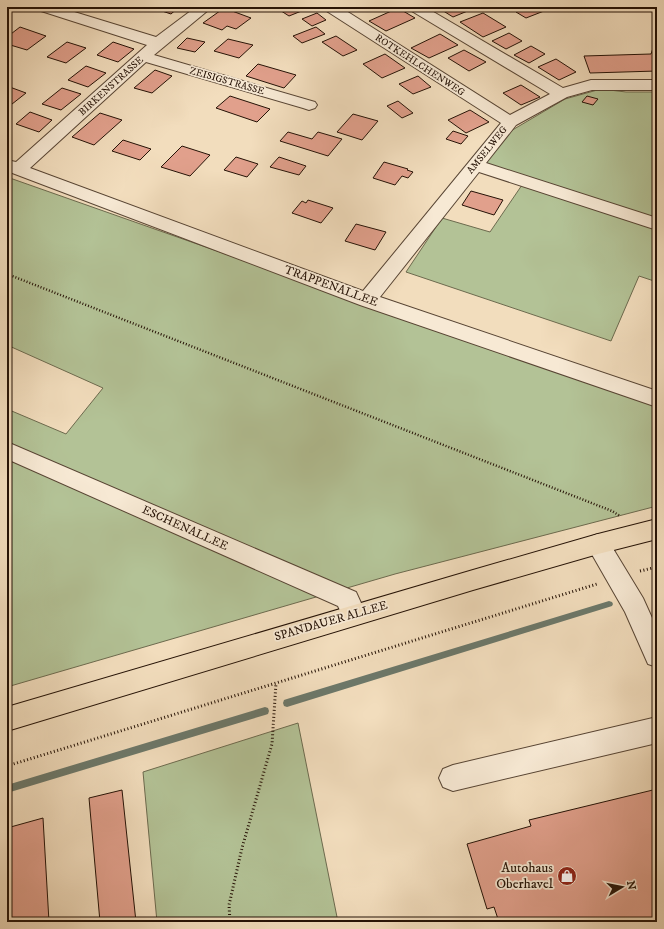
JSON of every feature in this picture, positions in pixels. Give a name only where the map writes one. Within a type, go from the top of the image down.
[{"type":"main road","name":"SPANDAUER ALLEE","points":[[7,719],[354,614],[598,544],[657,530]]},
{"type":"street","points":[[43,7],[158,43]]},
{"type":"street","name":"BIRKENSTRASSE","points":[[13,167],[144,57],[158,43],[205,7]]},
{"type":"street","name":"ROTKEHLCHENWEG","points":[[330,7],[510,122]]},
{"type":"street","points":[[415,7],[561,94]]},
{"type":"street","name":"ZEISIGSTRASSE","points":[[144,57],[309,105]]},
{"type":"street","name":"AMSELWEG","points":[[367,300],[510,122],[561,94],[591,85],[657,85]]},
{"type":"street","points":[[476,165],[657,224]]},
{"type":"street","name":"TRAPPENALLEE","points":[[13,167],[367,300],[657,399]]},
{"type":"street","name":"ESCHENALLEE","points":[[7,450],[347,599],[354,614]]},
{"type":"street","points":[[598,544],[634,606],[657,656]]},
{"type":"street","points":[[453,778],[657,730]]},
{"type":"path","points":[[7,274],[612,511],[625,520]]},
{"type":"path","points":[[7,766],[657,566]]},
{"type":"path","points":[[230,922],[229,905],[242,848],[272,744],[276,683]]},
{"type":"green space","points":[[601,89],[626,92],[657,92],[657,282],[639,276],[611,341],[406,272],[442,218],[490,232],[522,185],[479,168],[509,132],[565,99]]},
{"type":"green space","points":[[7,177],[657,406],[657,506],[395,574],[7,687],[7,409],[66,434],[103,388],[7,345]]},
{"type":"green space","points":[[298,723],[338,922],[157,922],[143,772]]},
{"type":"building","points":[[179,7],[171,14],[153,8]]},
{"type":"building","points":[[275,7],[308,7],[309,8],[289,16]]},
{"type":"building","points":[[437,7],[464,7],[470,10],[453,17]]},
{"type":"building","points":[[527,7],[538,7],[544,11],[526,18],[516,12]]},
{"type":"building","points":[[224,8],[251,18],[236,29],[227,26],[222,30],[203,23]]},
{"type":"building","points":[[398,8],[415,18],[386,31],[369,21]]},
{"type":"building","points":[[317,13],[326,20],[312,26],[302,19]]},
{"type":"building","points":[[483,13],[506,27],[483,37],[460,22]]},
{"type":"building","points":[[20,27],[46,36],[27,50],[7,44],[7,37]]},
{"type":"building","points":[[316,27],[325,34],[302,43],[293,36]]},
{"type":"building","points":[[509,33],[522,41],[506,49],[492,41]]},
{"type":"building","points":[[440,34],[458,45],[429,58],[411,48]]},
{"type":"building","points":[[336,36],[357,50],[343,56],[322,42]]},
{"type":"building","points":[[187,38],[205,42],[195,52],[177,48]]},
{"type":"building","points":[[228,39],[253,45],[239,58],[214,51]]},
{"type":"building","points":[[657,40],[657,71],[590,73],[584,56],[651,54]]},
{"type":"building","points":[[67,42],[86,48],[66,63],[47,57]]},
{"type":"building","points":[[113,42],[134,49],[118,62],[97,55]]},
{"type":"building","points":[[531,46],[545,54],[529,63],[514,55]]},
{"type":"building","points":[[464,50],[486,62],[469,71],[448,58]]},
{"type":"building","points":[[385,54],[405,68],[382,78],[363,64]]},
{"type":"building","points":[[556,59],[576,72],[559,80],[538,67]]},
{"type":"building","points":[[258,64],[296,75],[284,88],[246,76]]},
{"type":"building","points":[[86,66],[106,73],[88,87],[68,80]]},
{"type":"building","points":[[155,70],[172,76],[152,93],[134,88]]},
{"type":"building","points":[[418,76],[431,87],[413,94],[399,84]]},
{"type":"building","points":[[521,85],[540,97],[521,105],[503,93]]},
{"type":"building","points":[[7,86],[26,93],[7,108]]},
{"type":"building","points":[[62,88],[81,94],[61,110],[42,104]]},
{"type":"building","points":[[230,96],[270,109],[257,122],[216,108]]},
{"type":"building","points":[[587,96],[598,99],[593,105],[582,102]]},
{"type":"building","points":[[398,101],[413,113],[402,118],[387,106]]},
{"type":"building","points":[[470,110],[489,122],[466,133],[448,120]]},
{"type":"building","points":[[30,112],[52,120],[39,132],[16,124]]},
{"type":"building","points":[[100,113],[122,120],[94,145],[72,137]]},
{"type":"building","points":[[353,114],[378,121],[362,140],[337,132]]},
{"type":"building","points":[[453,131],[468,136],[461,144],[446,139]]},
{"type":"building","points":[[288,132],[312,139],[318,132],[342,139],[328,156],[280,141]]},
{"type":"building","points":[[123,140],[151,149],[140,160],[112,151]]},
{"type":"building","points":[[182,146],[210,155],[190,176],[161,167]]},
{"type":"building","points":[[236,157],[258,164],[247,177],[224,170]]},
{"type":"building","points":[[279,157],[306,166],[299,175],[270,167]]},
{"type":"building","points":[[384,162],[408,169],[407,170],[413,172],[408,178],[402,176],[395,185],[373,178]]},
{"type":"building","points":[[471,191],[503,200],[494,215],[462,205]]},
{"type":"building","points":[[308,200],[333,208],[321,223],[292,213],[302,201],[306,203]]},
{"type":"building","points":[[356,224],[386,232],[375,250],[345,241]]},
{"type":"building","name":"Autohaus Oberhavel","points":[[657,789],[657,916],[635,922],[499,922],[494,907],[487,909],[467,844],[531,826],[529,820]]},
{"type":"building","points":[[122,790],[136,922],[100,922],[89,798]]},
{"type":"building","points":[[43,818],[49,922],[7,922],[7,828]]},
{"type":"waterway","points":[[287,703],[609,604]]},
{"type":"waterway","points":[[7,789],[265,711]]},
{"type":"place","name":"Autohaus Oberhavel","points":[[567,876]]}]
